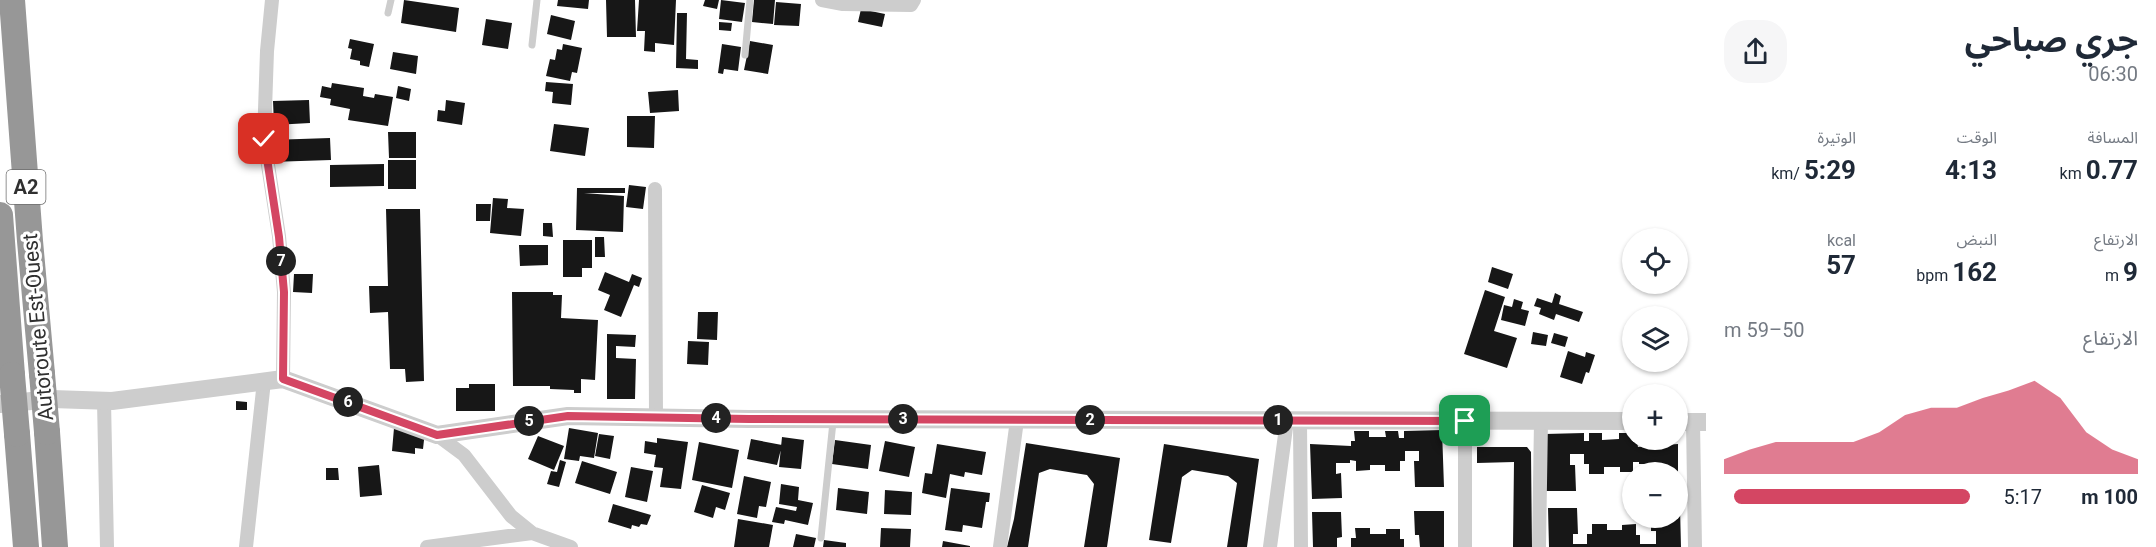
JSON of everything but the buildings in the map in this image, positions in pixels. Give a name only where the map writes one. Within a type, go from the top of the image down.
[{"type":"highway","name":"Autoroute Est-Ouest","points":[[12,0],[55,547]]},
{"type":"highway","name":"Autoroute Est-Ouest","points":[[0,215],[26,547]]},
{"type":"street","points":[[272,0],[267,51],[264,139],[284,292],[283,379]]},
{"type":"street","points":[[831,1],[911,5],[914,0]]},
{"type":"street","points":[[655,189],[656,417]]},
{"type":"street","points":[[0,404],[52,399],[104,401],[283,379],[437,435],[464,454],[512,516],[532,533],[571,547]]},
{"type":"street","points":[[246,547],[264,381]]},
{"type":"street","points":[[104,401],[107,547]]},
{"type":"street","points":[[437,435],[568,416],[1622,422]]},
{"type":"street","points":[[1000,547],[1017,420]]},
{"type":"street","points":[[1270,547],[1294,421]]},
{"type":"street","points":[[1294,421],[1301,547]]},
{"type":"street","points":[[1465,421],[1465,547]]},
{"type":"street","points":[[1539,547],[1540,421]]},
{"type":"street","points":[[1692,422],[1695,547]]},
{"type":"street","points":[[427,547],[532,533]]},
{"type":"lane","points":[[388,13],[391,0]]},
{"type":"lane","points":[[532,45],[537,0]]},
{"type":"lane","points":[[745,55],[750,0]]},
{"type":"lane","points":[[821,538],[833,419]]},
{"type":"route","points":[[264,139],[279,237],[284,292],[283,379],[437,435],[568,416],[749,419],[1465,421]]}]
